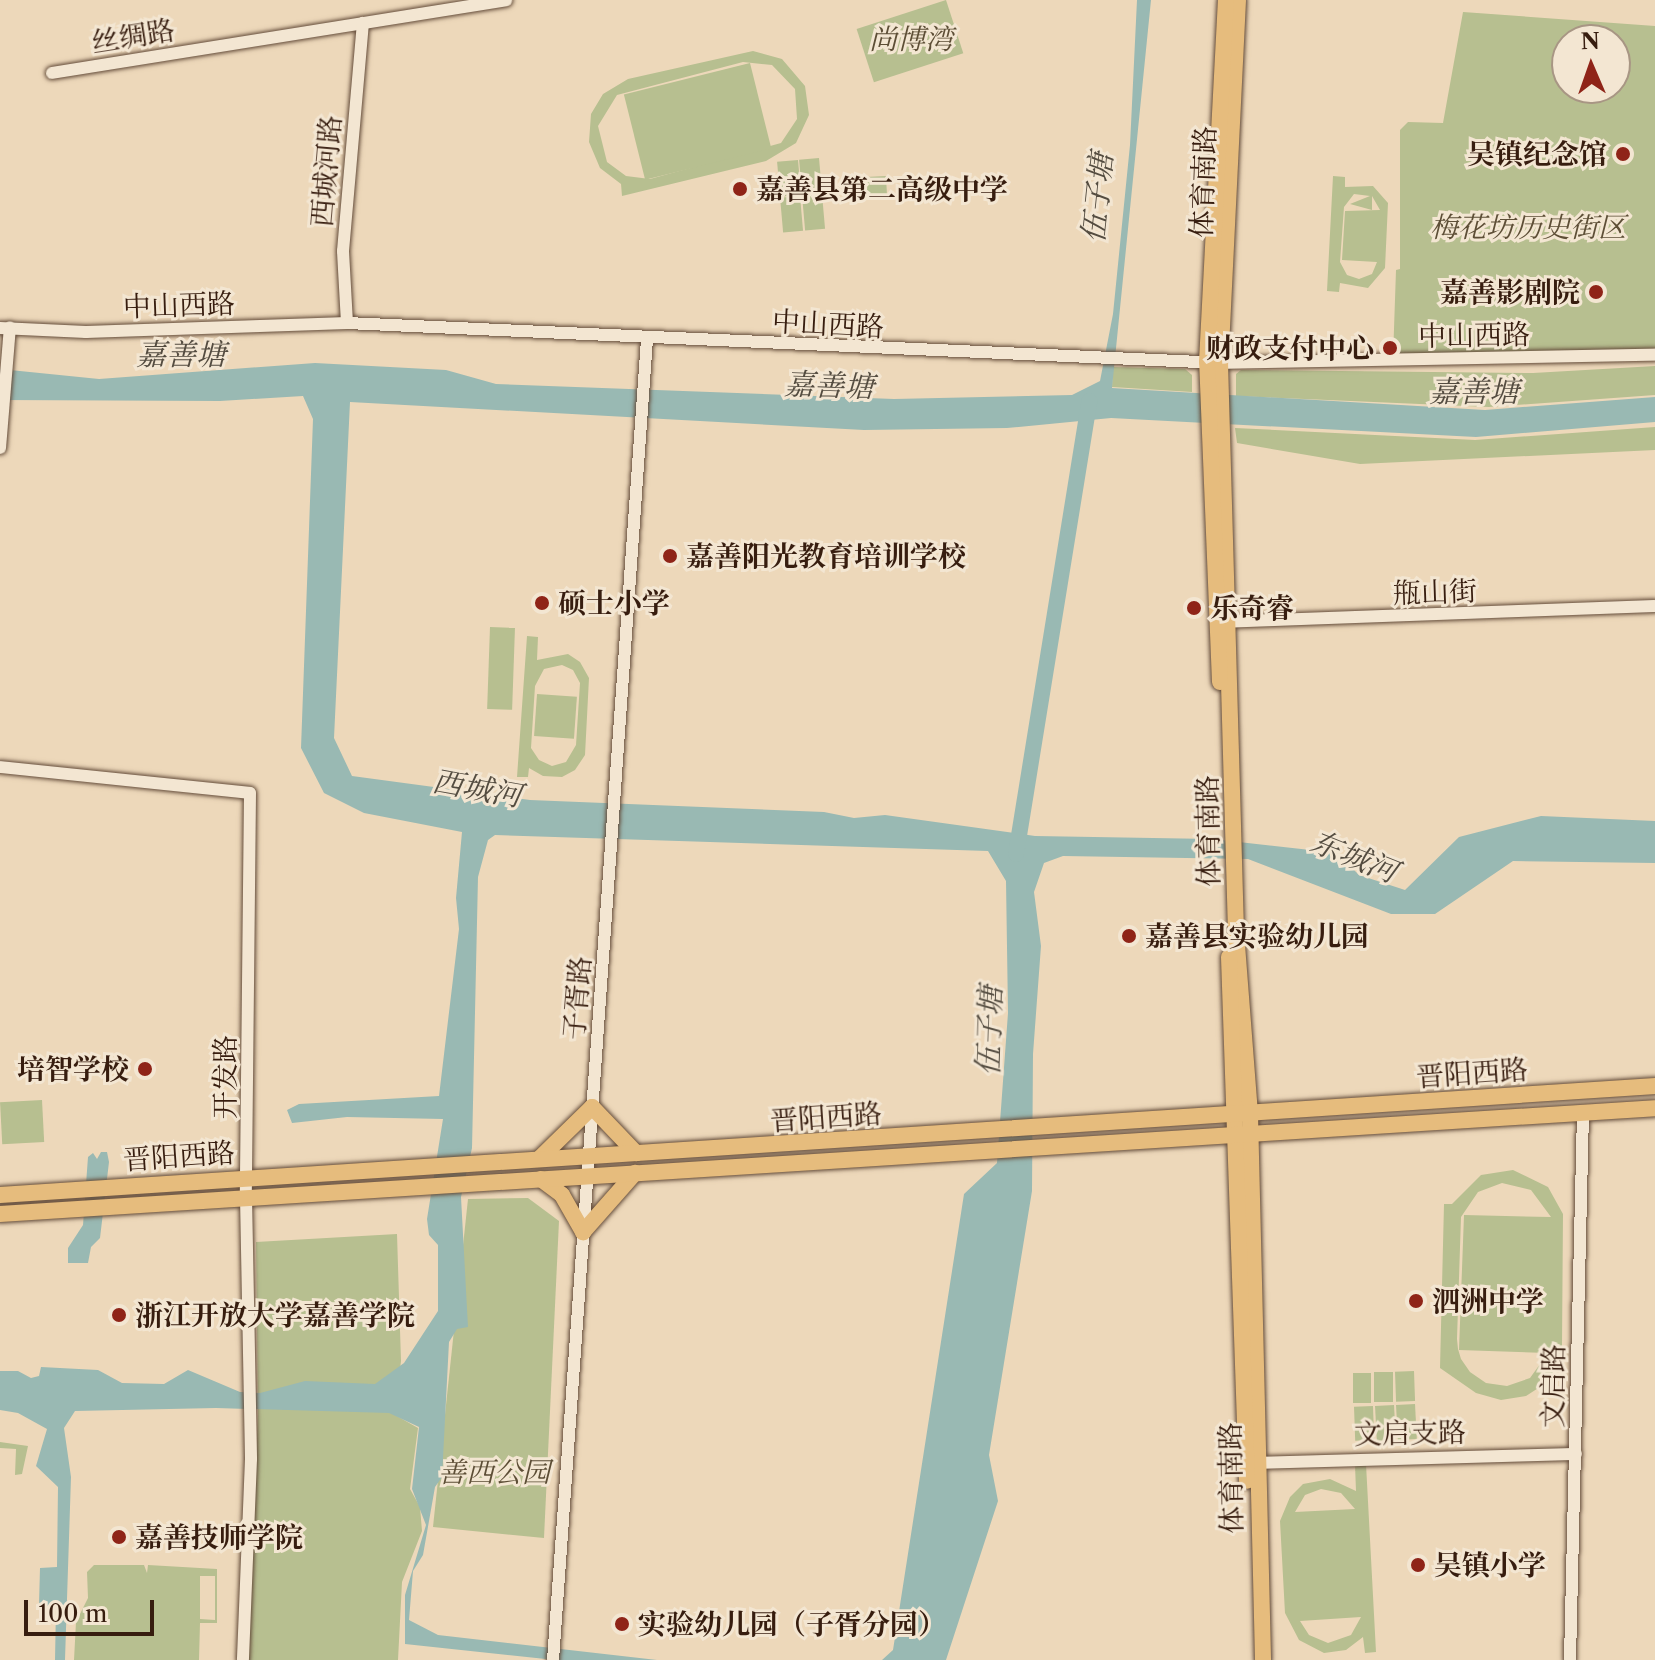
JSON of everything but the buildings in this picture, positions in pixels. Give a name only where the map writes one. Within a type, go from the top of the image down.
[{"type":"main road","name":"体育南路","points":[[1226,0],[1214,363],[1228,818],[1243,1115],[1240,1136],[1252,1463],[1263,1660]]},
{"type":"main road","name":"体育南路","points":[[1214,363],[1238,0]]},
{"type":"main road","name":"晋阳西路","points":[[0,1195],[1655,1086]]},
{"type":"main road","points":[[540,1158],[592,1107],[636,1153]]},
{"type":"main road","name":"晋阳西路","points":[[0,1214],[1655,1108]]},
{"type":"main road","points":[[541,1179],[562,1195],[583,1232],[635,1173]]},
{"type":"main road","name":"体育南路","points":[[1252,1463],[1253,1660]]},
{"type":"street","name":"丝绸路","points":[[52,73],[506,0]]},
{"type":"street","name":"西城河路","points":[[347,323],[343,251],[363,23]]},
{"type":"street","name":"中山西路","points":[[5,328],[86,332],[347,323],[1214,363],[1655,355]]},
{"type":"street","points":[[0,448],[8,364],[5,328]]},
{"type":"street","name":"子胥路","points":[[553,1660],[647,339]]},
{"type":"street","name":"甁山街","points":[[1223,622],[1655,606]]},
{"type":"street","name":"开发路","points":[[0,767],[250,793],[246,1197],[250,1416],[243,1660]]},
{"type":"street","name":"文启路","points":[[1570,1660],[1583,1114]]},
{"type":"street","name":"文启支路","points":[[1252,1463],[1576,1454]]},
{"type":"green space","name":"尚博湾","points":[[946,0],[963,53],[874,82],[857,29]]},
{"type":"green space","name":"梅花坊历史街区","points":[[1463,12],[1628,24],[1551,24],[1551,104],[1631,104],[1631,24],[1655,26],[1655,348],[1649,352],[1393,358],[1396,270],[1400,269],[1400,130],[1408,122],[1443,123]]},
{"type":"green space","points":[[753,51],[782,59],[805,86],[809,115],[796,143],[766,161],[622,196],[621,184],[600,168],[589,142],[591,114],[603,94],[628,79]],"holes":[[[743,62],[772,65],[795,89],[797,119],[781,143],[650,179],[626,176],[607,162],[598,126],[617,95]]]},
{"type":"green space","points":[[750,63],[771,148],[645,180],[624,94]]},
{"type":"green space","points":[[819,158],[822,193],[802,195],[799,160]]},
{"type":"green space","points":[[798,160],[801,195],[780,197],[777,162]]},
{"type":"green space","points":[[886,176],[887,196],[852,198],[851,178]]},
{"type":"green space","points":[[1333,176],[1345,177],[1345,187],[1373,186],[1388,203],[1385,268],[1368,288],[1340,283],[1339,292],[1327,291]],"holes":[[[1354,194],[1370,196],[1350,204],[1372,210],[1372,196],[1380,210],[1345,211],[1342,260],[1377,262],[1372,274],[1359,279],[1347,275],[1340,262],[1344,207]]]},
{"type":"green space","points":[[822,194],[825,229],[805,231],[802,196]]},
{"type":"green space","points":[[800,196],[803,231],[783,233],[780,198]]},
{"type":"green space","points":[[1655,366],[1655,395],[1489,407],[1236,396],[1236,374],[1241,370],[1533,373]]},
{"type":"green space","points":[[1113,367],[1185,369],[1192,375],[1192,392],[1112,387]]},
{"type":"green space","points":[[1655,427],[1655,450],[1360,464],[1237,443],[1235,428],[1475,440]]},
{"type":"green space","points":[[490,627],[515,628],[512,710],[487,709]]},
{"type":"green space","points":[[527,636],[538,637],[537,660],[568,654],[580,662],[589,678],[585,755],[575,770],[562,777],[543,776],[529,768],[528,777],[517,777]],"holes":[[[562,665],[573,670],[580,683],[576,745],[566,762],[552,766],[539,760],[531,748],[535,686],[544,669]]]},
{"type":"green space","points":[[537,694],[577,697],[574,739],[534,736]]},
{"type":"green space","points":[[42,1100],[44,1142],[2,1144],[0,1102]]},
{"type":"green space","points":[[1513,1170],[1548,1187],[1563,1214],[1562,1346],[1555,1370],[1543,1385],[1526,1396],[1501,1400],[1476,1393],[1440,1368],[1444,1204],[1452,1204],[1481,1175]],"holes":[[[1502,1183],[1531,1190],[1551,1217],[1464,1215],[1459,1350],[1548,1353],[1530,1378],[1507,1386],[1486,1383],[1470,1372],[1458,1349],[1461,1217],[1478,1192]]]},
{"type":"green space","name":"善西公园","points":[[528,1198],[559,1221],[544,1538],[433,1527],[468,1199]]},
{"type":"green space","points":[[397,1234],[401,1361],[395,1415],[418,1428],[410,1489],[420,1507],[422,1531],[402,1582],[398,1660],[248,1660],[258,1414],[256,1242]]},
{"type":"green space","points":[[1414,1371],[1415,1401],[1396,1402],[1395,1372]]},
{"type":"green space","points":[[1374,1372],[1393,1372],[1393,1402],[1374,1402]]},
{"type":"green space","points":[[1353,1373],[1371,1373],[1371,1403],[1353,1403]]},
{"type":"green space","points":[[1415,1404],[1417,1439],[1398,1440],[1396,1405]]},
{"type":"green space","points":[[1394,1405],[1396,1440],[1377,1441],[1375,1406]]},
{"type":"green space","points":[[1373,1406],[1374,1440],[1355,1441],[1354,1407]]},
{"type":"green space","points":[[0,1442],[28,1446],[22,1474],[15,1475],[16,1449],[0,1448]]},
{"type":"green space","points":[[1366,1464],[1376,1652],[1365,1653],[1363,1637],[1346,1650],[1324,1653],[1299,1640],[1285,1613],[1280,1521],[1290,1497],[1303,1484],[1330,1479],[1356,1491],[1355,1465]],"holes":[[[1321,1489],[1341,1493],[1355,1509],[1295,1512],[1305,1495]],[[1361,1617],[1351,1635],[1328,1643],[1309,1635],[1300,1621]]]},
{"type":"green space","points":[[94,1565],[144,1565],[147,1573],[148,1565],[217,1569],[217,1623],[200,1623],[199,1660],[74,1660],[76,1622],[88,1598],[87,1572]],"holes":[[[200,1576],[215,1576],[215,1620],[200,1619]]]},
{"type":"water","points":[[1137,0],[1151,0],[1112,388],[1485,410],[1655,397],[1655,422],[1476,437],[1111,418],[1007,428],[864,430],[350,402],[334,738],[352,776],[530,800],[824,812],[854,818],[885,815],[1035,836],[1212,839],[1337,853],[1359,875],[1405,890],[1459,837],[1541,816],[1655,821],[1655,863],[1513,861],[1435,914],[1391,914],[1248,859],[1063,856],[1044,863],[1034,892],[1041,946],[1033,1054],[1032,1191],[989,1455],[998,1501],[946,1660],[882,1660],[893,1650],[964,1194],[997,1163],[1008,1013],[1006,881],[988,851],[495,835],[488,840],[478,877],[472,1148],[461,1197],[468,1327],[457,1329],[449,1342],[442,1477],[435,1487],[423,1555],[413,1571],[409,1620],[438,1635],[657,1660],[555,1660],[405,1644],[405,1595],[426,1525],[412,1489],[419,1427],[389,1413],[216,1408],[75,1411],[64,1428],[71,1477],[65,1660],[55,1660],[56,1607],[39,1605],[40,1568],[57,1567],[58,1487],[36,1466],[47,1429],[18,1413],[0,1410],[0,1371],[18,1371],[31,1378],[39,1376],[41,1367],[98,1370],[122,1383],[164,1384],[188,1370],[240,1392],[260,1393],[305,1381],[375,1384],[404,1363],[438,1311],[438,1245],[429,1235],[427,1219],[443,1119],[347,1117],[292,1123],[287,1110],[299,1104],[439,1096],[459,929],[456,898],[462,832],[364,813],[324,793],[301,748],[313,419],[303,396],[220,401],[0,400],[0,369],[99,379],[315,363],[446,370],[496,384],[894,399],[1072,395],[1100,381],[1113,314],[1130,145]]},
{"type":"water","points":[[101,1152],[107,1152],[109,1162],[100,1238],[91,1247],[88,1263],[68,1263],[68,1248],[83,1225],[88,1157],[93,1153],[97,1159]]},
{"type":"waterway","name":"伍子塘","points":[[1016,854],[1089,401]]},
{"type":"place","name":"吴镇纪念馆","points":[[1623,154]]},
{"type":"place","name":"嘉善县第二高级中学","points":[[740,189]]},
{"type":"place","name":"嘉善影剧院","points":[[1596,292]]},
{"type":"place","name":"财政支付中心","points":[[1390,348]]},
{"type":"place","name":"嘉善阳光教育培训学校","points":[[670,556]]},
{"type":"place","name":"硕士小学","points":[[542,603]]},
{"type":"place","name":"乐奇睿","points":[[1194,608]]},
{"type":"place","name":"嘉善县实验幼儿园","points":[[1129,936]]},
{"type":"place","name":"培智学校","points":[[145,1069]]},
{"type":"place","name":"泗洲中学","points":[[1416,1301]]},
{"type":"place","name":"浙江开放大学嘉善学院","points":[[119,1315]]},
{"type":"place","name":"嘉善技师学院","points":[[119,1537]]},
{"type":"place","name":"吴镇小学","points":[[1418,1565]]},
{"type":"place","name":"实验幼儿园（子胥分园）","points":[[622,1624]]},
{"type":"water label","name":"嘉善塘","points":[[181,355]]},
{"type":"water label","name":"嘉善塘","points":[[829,386]]},
{"type":"water label","name":"嘉善塘","points":[[1474,392]]},
{"type":"water label","name":"西城河","points":[[477,789]]},
{"type":"water label","name":"东城河","points":[[1354,857]]}]
